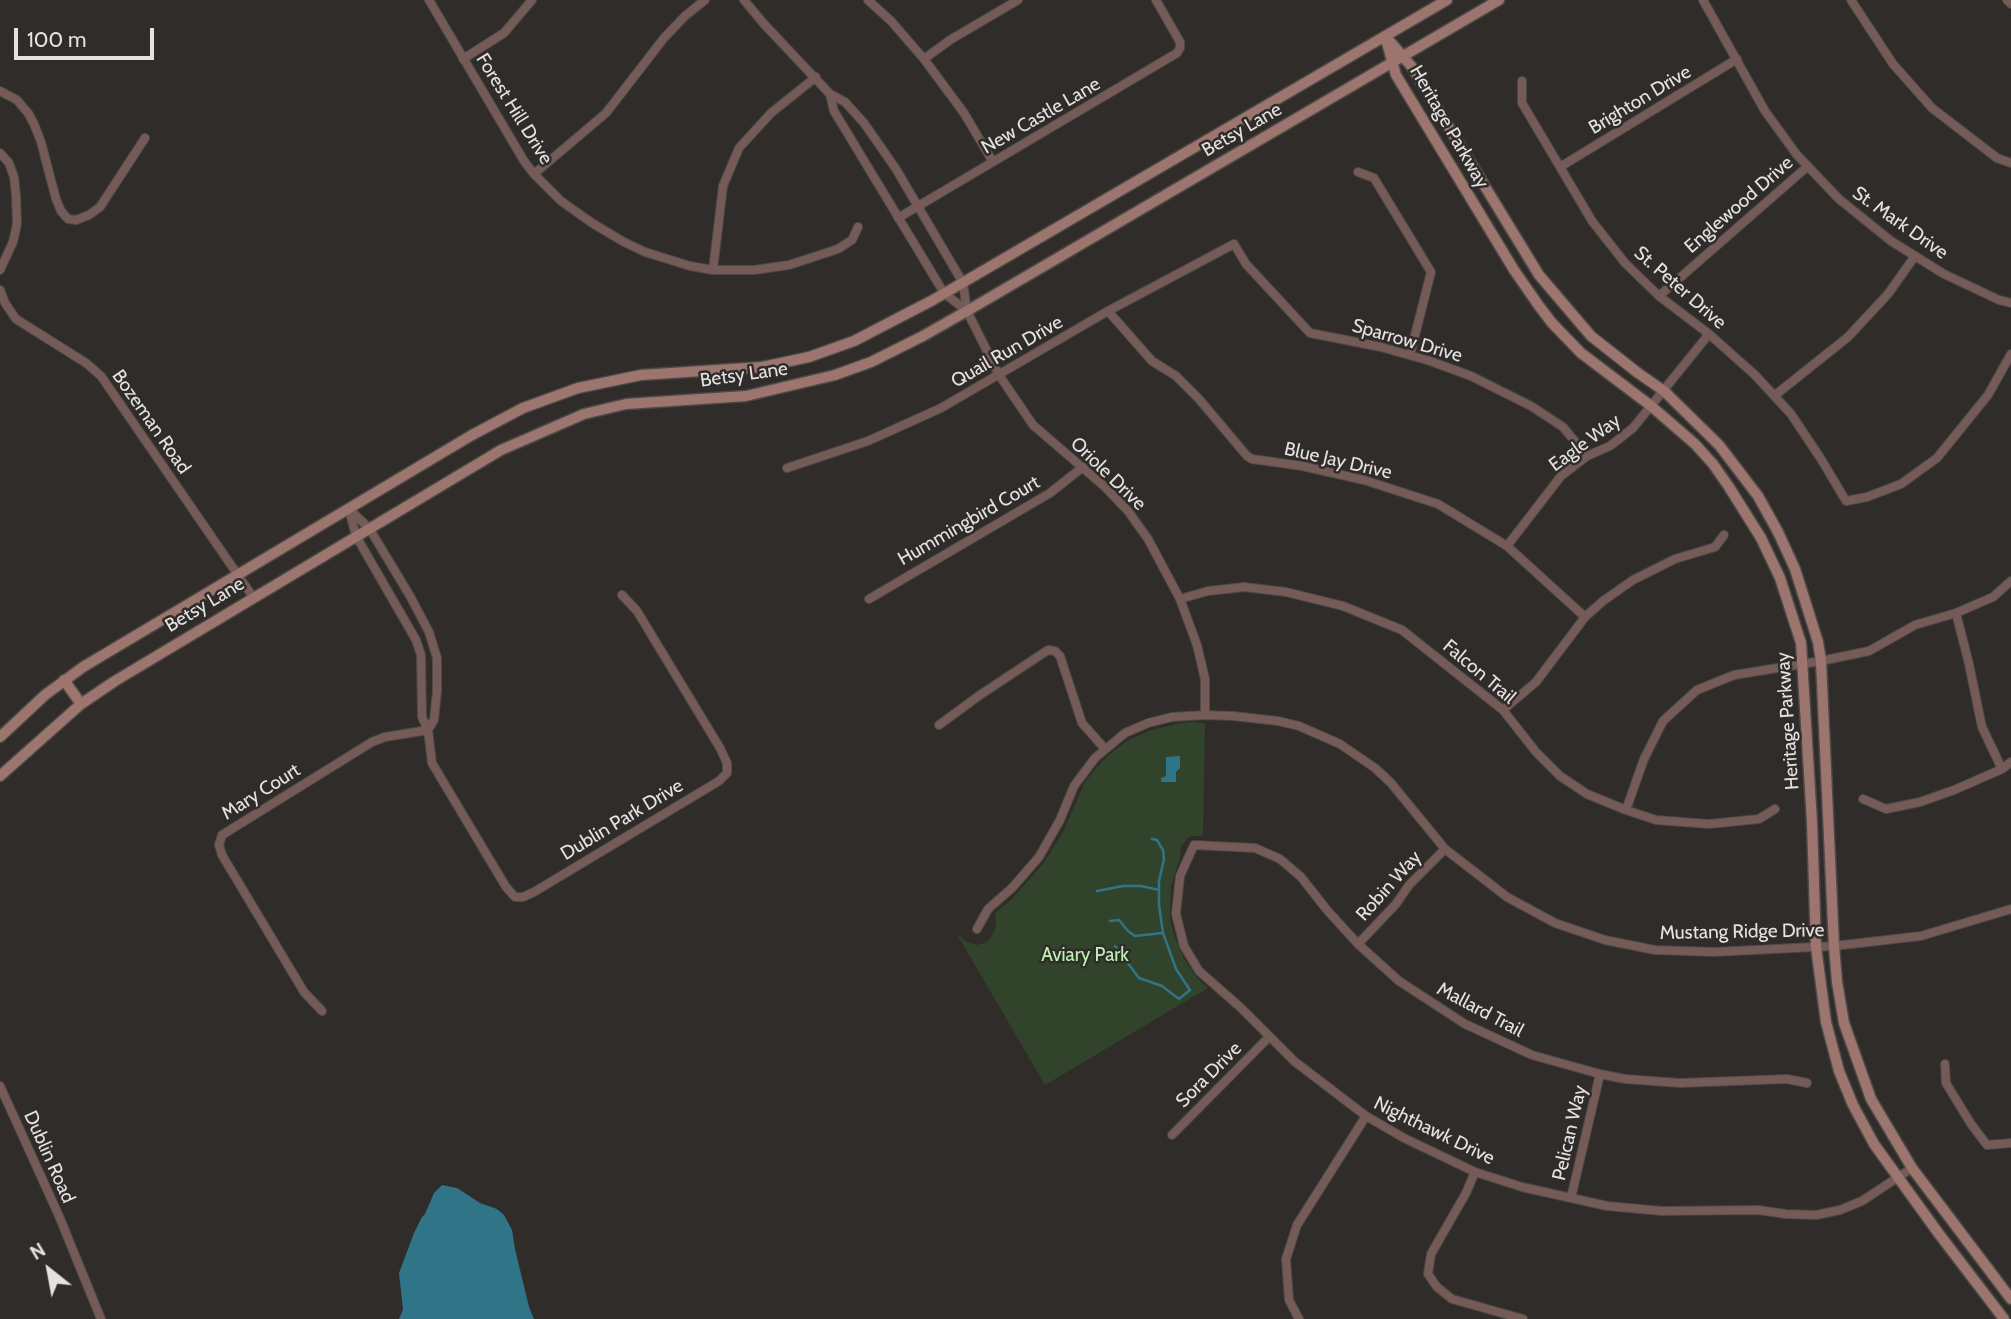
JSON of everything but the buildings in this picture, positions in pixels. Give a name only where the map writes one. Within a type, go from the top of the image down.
[{"type":"main road","name":"Betsy Lane","points":[[0,737],[64,680],[472,435],[523,408],[578,388],[641,375],[762,367],[808,357],[854,341],[963,283],[1447,0]]},
{"type":"main road","name":"Betsy Lane","points":[[0,776],[82,704],[150,658],[501,450],[584,414],[626,404],[746,396],[788,388],[871,362],[967,311],[1499,0]]},
{"type":"main road","name":"Heritage Parkway","points":[[1385,36],[1398,59],[1412,66],[1539,275],[1591,336],[1664,391],[1719,445],[1758,496],[1778,532],[1795,569],[1818,642],[1821,661],[1834,946],[1844,1023],[1871,1099],[1912,1168],[2011,1299]]},
{"type":"main road","name":"Heritage Parkway","points":[[1398,59],[1396,75],[1514,270],[1539,306],[1581,353],[1651,406],[1695,444],[1713,464],[1760,538],[1780,578],[1801,643],[1812,822],[1816,947],[1826,1022],[1839,1071],[1874,1144],[2004,1319]]},
{"type":"main road","points":[[64,680],[82,704]]},
{"type":"street","name":"Forest Hill Drive","points":[[429,0],[534,174],[561,201],[624,242],[667,260],[713,270],[772,268],[838,249],[852,240],[858,227]]},
{"type":"street","points":[[463,59],[504,33],[532,0]]},
{"type":"street","points":[[534,174],[606,113],[664,38],[705,0]]},
{"type":"street","name":"Oriole Drive","points":[[744,0],[830,94],[845,102],[864,123],[896,169],[963,283],[967,311],[999,375],[1033,425],[1116,498],[1158,555],[1180,599],[1201,657],[1205,679],[1205,715]]},
{"type":"street","points":[[868,0],[924,59],[964,113],[993,162]]},
{"type":"street","points":[[924,59],[950,40],[1018,0]]},
{"type":"street","name":"New Castle Lane","points":[[898,218],[1173,56],[1180,48],[1180,42],[1156,0]]},
{"type":"street","name":"St. Mark Drive","points":[[1703,0],[1765,111],[1797,155],[1839,199],[1891,241],[1944,274],[1998,300],[2011,303]]},
{"type":"street","points":[[1851,0],[1893,64],[1932,108],[1997,158],[2011,163]]},
{"type":"street","name":"Brighton Drive","points":[[1560,167],[1737,60]]},
{"type":"street","points":[[713,270],[723,186],[740,148],[771,113],[816,77]]},
{"type":"street","name":"St. Peter Drive","points":[[1522,81],[1522,103],[1592,221],[1625,263],[1659,296],[1709,334],[1755,375],[1791,414],[1846,501],[1867,497],[1901,484],[1937,457],[1988,396],[2011,354]]},
{"type":"street","points":[[0,90],[17,100],[28,113],[41,142],[56,199],[68,219],[76,220],[100,207],[145,138]]},
{"type":"street","name":"Oriole Drive","points":[[830,94],[834,111],[944,293],[967,311]]},
{"type":"street","points":[[0,153],[9,163],[14,177],[17,214],[13,242],[0,270]]},
{"type":"street","name":"Englewood Drive","points":[[1659,296],[1808,166]]},
{"type":"street","points":[[1358,172],[1374,178],[1431,272],[1410,355]]},
{"type":"street","name":"Sparrow Drive","points":[[1234,244],[1246,264],[1310,333],[1410,355],[1471,376],[1531,407],[1563,428],[1587,456]]},
{"type":"street","name":"Quail Run Drive","points":[[787,468],[868,441],[942,408],[1108,311],[1234,244]]},
{"type":"street","points":[[1774,396],[1848,337],[1888,294],[1915,256]]},
{"type":"street","name":"Bozeman Road","points":[[0,290],[16,319],[86,363],[101,376],[253,597]]},
{"type":"street","name":"Blue Jay Drive","points":[[1108,311],[1152,361],[1176,376],[1199,399],[1247,456],[1364,480],[1437,504],[1507,546],[1585,617]]},
{"type":"street","name":"Eagle Way","points":[[1507,546],[1561,476],[1587,456],[1610,446],[1633,428],[1709,334]]},
{"type":"street","name":"Hummingbird Court","points":[[869,599],[1050,493],[1083,467]]},
{"type":"street","name":"Dublin Park Drive","points":[[349,509],[369,528],[429,632],[437,658],[437,691],[434,720],[428,730]]},
{"type":"street","name":"Dublin Park Drive","points":[[349,509],[356,536],[407,622],[419,650],[423,681],[422,718],[428,730],[432,763],[506,887],[515,897],[534,892],[719,781],[727,773],[727,763],[720,748],[637,611],[622,595]]},
{"type":"street","points":[[1503,710],[1536,681],[1585,617],[1633,580],[1675,559],[1715,547],[1724,535]]},
{"type":"street","points":[[384,584],[397,576]]},
{"type":"street","points":[[1626,810],[1644,759],[1663,721],[1697,690],[1734,675],[1869,651],[1915,625],[1956,613],[1993,597],[2011,581]]},
{"type":"street","name":"Falcon Trail","points":[[1180,599],[1208,591],[1244,587],[1286,592],[1343,607],[1402,631],[1503,710],[1536,752],[1560,776],[1587,794],[1626,810],[1656,820],[1709,824],[1759,819],[1775,809]]},
{"type":"street","points":[[1956,613],[1982,727],[2002,769]]},
{"type":"street","points":[[419,650],[433,647]]},
{"type":"street","points":[[939,725],[1048,650],[1055,651],[1060,656],[1082,723],[1105,749]]},
{"type":"street","name":"Mustang Ridge Drive","points":[[978,929],[988,909],[1012,888],[1040,857],[1080,777],[1105,749],[1125,733],[1160,719],[1205,715],[1278,721],[1299,726],[1340,744],[1375,768],[1391,783],[1445,849],[1507,897],[1555,923],[1605,940],[1655,950],[1834,946],[1921,936],[2011,909]]},
{"type":"street","name":"Mary Court","points":[[322,1011],[304,992],[222,855],[219,845],[222,835],[372,742],[385,737],[428,730]]},
{"type":"street","points":[[1863,799],[1886,809],[1920,802],[2002,769],[2011,762]]},
{"type":"street","name":"Mallard Trail","points":[[1194,845],[1255,848],[1280,859],[1301,877],[1327,911],[1358,944],[1399,981],[1465,1024],[1532,1055],[1600,1074],[1680,1083],[1787,1079],[1807,1083]]},
{"type":"street","name":"Nighthawk Drive","points":[[1194,845],[1180,876],[1175,914],[1184,946],[1199,971],[1312,1076],[1366,1116],[1404,1138],[1475,1171],[1522,1187],[1607,1206],[1662,1211],[1758,1210],[1816,1215],[1840,1210],[1862,1201],[1912,1168]]},
{"type":"street","name":"Robin Way","points":[[1358,944],[1396,904],[1409,885],[1445,849]]},
{"type":"street","name":"Sora Drive","points":[[1172,1135],[1269,1037]]},
{"type":"street","points":[[1945,1064],[1946,1083],[1987,1145],[2011,1143]]},
{"type":"street","name":"Pelican Way","points":[[1571,1198],[1600,1074]]},
{"type":"street","name":"Dublin Road","points":[[0,1086],[59,1216],[101,1319]]},
{"type":"street","points":[[1298,1319],[1289,1300],[1286,1259],[1297,1225],[1366,1116]]},
{"type":"street","points":[[1475,1171],[1466,1193],[1431,1254],[1427,1274],[1437,1287],[1452,1299],[1523,1319]]},
{"type":"green space","name":"Aviary Park","points":[[1187,722],[1205,723],[1203,836],[1190,836],[1181,846],[1171,886],[1170,918],[1184,959],[1208,988],[1045,1085],[958,936],[977,945],[987,942],[996,927],[995,913],[1011,900],[1043,864],[1063,832],[1085,782],[1110,754],[1127,741],[1151,730]]},
{"type":"water","points":[[1180,756],[1176,782],[1161,782],[1161,778],[1166,776],[1166,757]]},
{"type":"water","points":[[442,1185],[457,1188],[504,1215],[512,1230],[534,1319],[399,1319],[403,1310],[399,1273],[414,1233],[434,1193]]},
{"type":"waterway","points":[[1115,946],[1139,978],[1162,986],[1179,999],[1190,990],[1176,969],[1163,933],[1159,905],[1163,850],[1157,840],[1152,839]]},
{"type":"waterway","points":[[1097,891],[1123,886],[1159,890]]},
{"type":"waterway","points":[[1110,921],[1119,920],[1135,936],[1162,933]]}]
